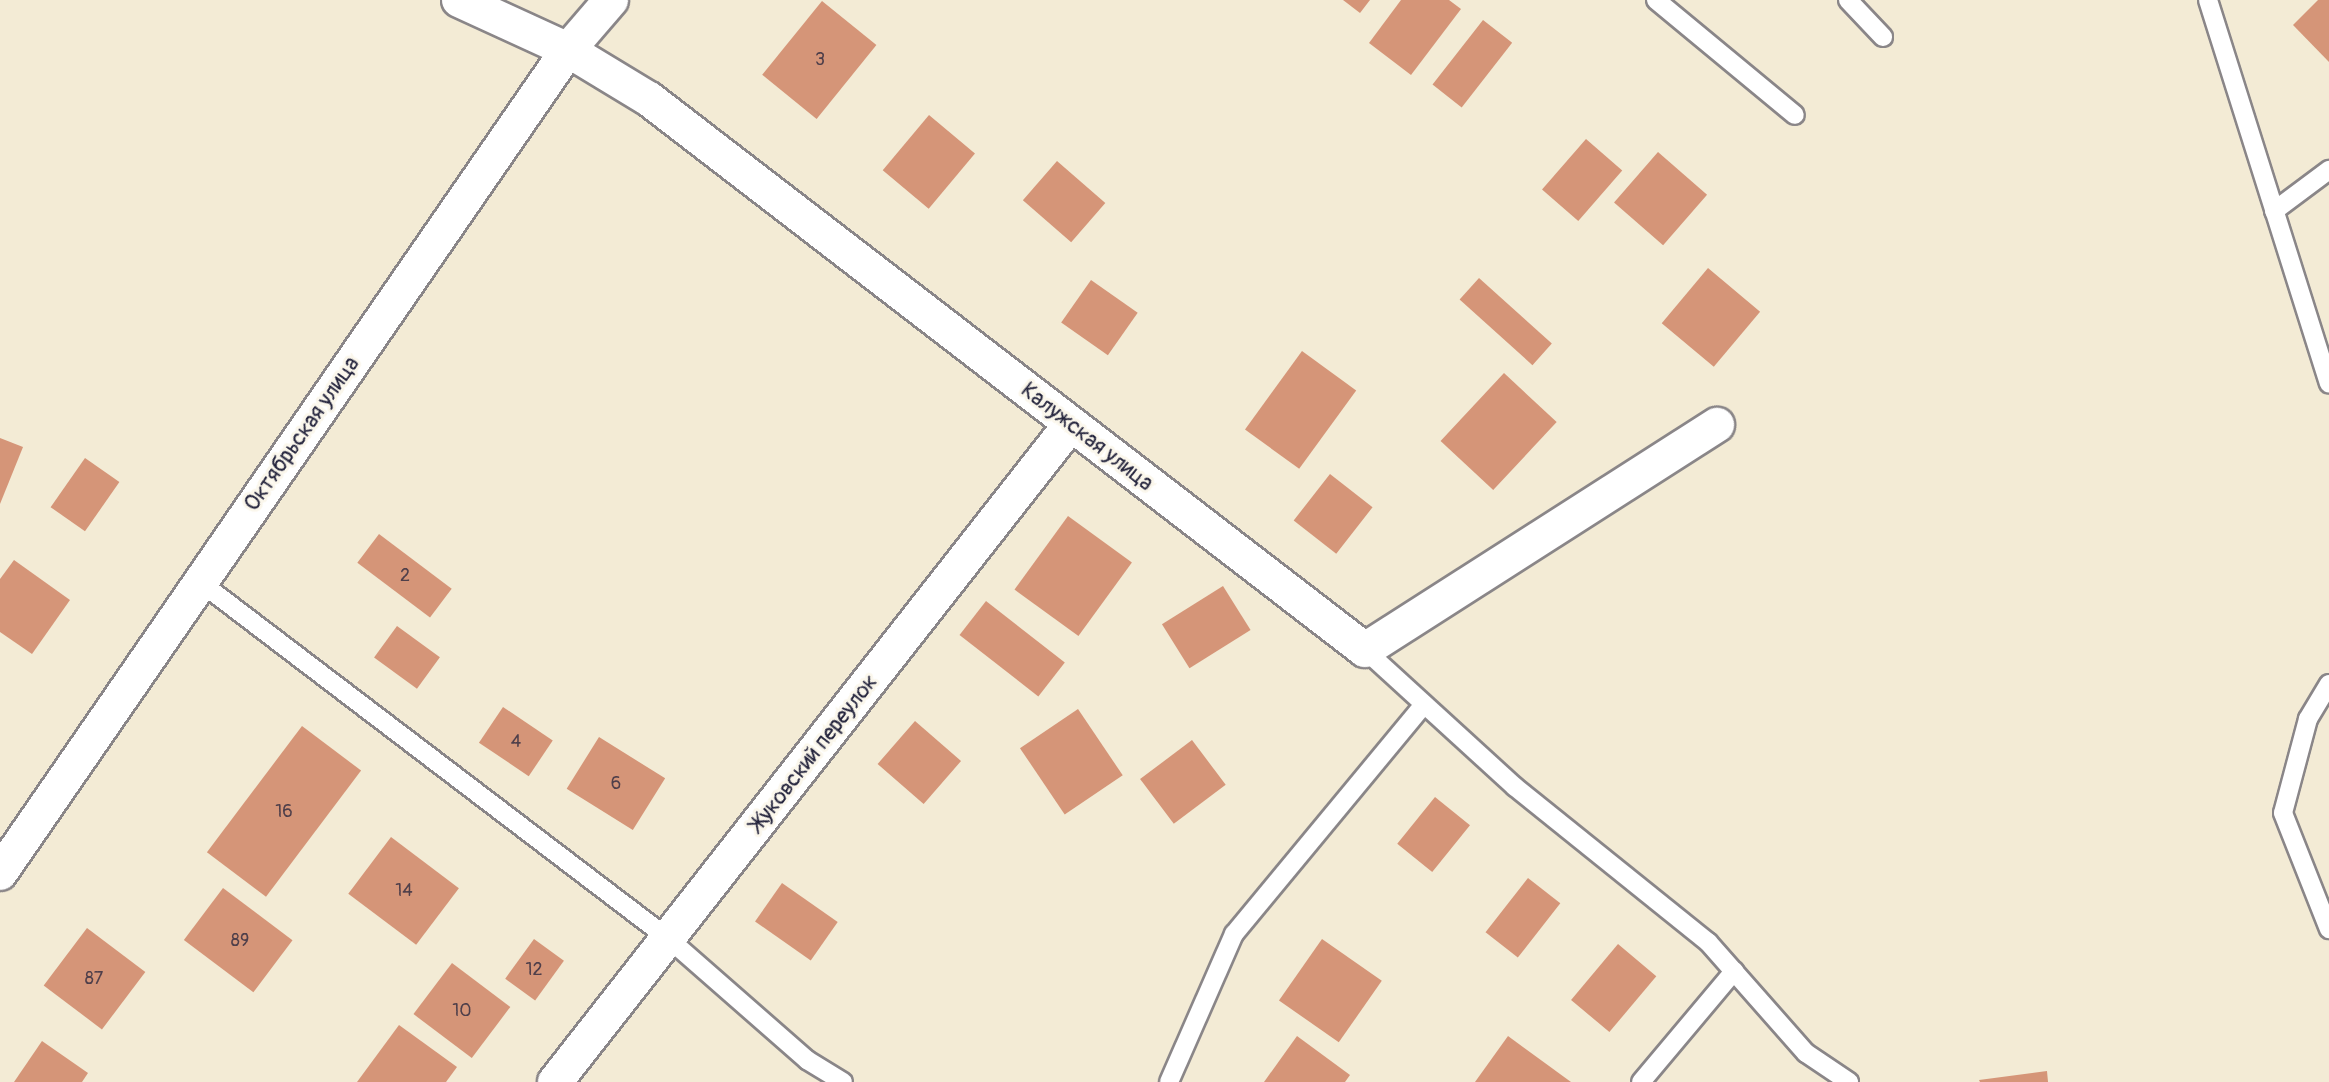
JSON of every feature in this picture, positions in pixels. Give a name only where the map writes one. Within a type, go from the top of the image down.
[{"type":"street","name":"Калужская улица","points":[[459,0],[568,50],[649,99],[1365,650]]},
{"type":"street","name":"Октябрьская улица","points":[[0,873],[568,50],[611,0]]},
{"type":"street","name":"Жуковский переулок","points":[[555,1082],[1071,424]]},
{"type":"street","points":[[1365,650],[1717,425]]},
{"type":"lane","points":[[1656,0],[1795,115]]},
{"type":"lane","points":[[1848,0],[1883,37]]},
{"type":"lane","points":[[2208,0],[2329,383]]},
{"type":"lane","points":[[2274,211],[2329,170]]},
{"type":"lane","points":[[200,582],[669,939],[807,1060],[843,1082]]},
{"type":"lane","points":[[1365,650],[1515,787],[1708,942],[1806,1053],[1849,1082]]},
{"type":"lane","points":[[2329,684],[2308,719],[2283,813],[2329,929]]},
{"type":"lane","points":[[1169,1082],[1234,934],[1424,704]]},
{"type":"lane","points":[[1641,1082],[1734,971]]},
{"type":"building","points":[[1343,0],[1370,0],[1360,13]]},
{"type":"building","points":[[1401,0],[1449,0],[1461,9],[1411,75],[1369,43]]},
{"type":"building","points":[[2318,0],[2329,0],[2329,62],[2293,25]]},
{"type":"building","points":[[822,1],[876,45],[817,119],[762,75]]},
{"type":"building","points":[[1483,20],[1512,43],[1462,107],[1433,85]]},
{"type":"building","points":[[929,115],[975,154],[929,209],[883,170]]},
{"type":"building","points":[[1586,139],[1622,170],[1578,221],[1542,190]]},
{"type":"building","points":[[1658,152],[1707,195],[1663,245],[1614,203]]},
{"type":"building","points":[[1057,161],[1105,203],[1071,242],[1023,200]]},
{"type":"building","points":[[1708,268],[1760,312],[1714,367],[1662,323]]},
{"type":"building","points":[[1479,278],[1552,344],[1532,365],[1460,300]]},
{"type":"building","points":[[1091,280],[1138,313],[1108,355],[1061,323]]},
{"type":"building","points":[[1302,351],[1356,390],[1299,469],[1245,429]]},
{"type":"building","points":[[1504,373],[1557,422],[1493,490],[1441,441]]},
{"type":"building","points":[[0,438],[23,447],[0,504]]},
{"type":"building","points":[[85,458],[119,482],[85,531],[51,507]]},
{"type":"building","points":[[1330,474],[1373,507],[1336,554],[1294,520]]},
{"type":"building","points":[[1068,516],[1132,562],[1078,636],[1015,590]]},
{"type":"building","points":[[379,534],[452,589],[430,618],[357,563]]},
{"type":"building","points":[[14,560],[70,600],[32,654],[0,632],[0,579]]},
{"type":"building","points":[[1223,586],[1251,630],[1189,668],[1162,624]]},
{"type":"building","points":[[986,601],[1065,663],[1038,696],[960,635]]},
{"type":"building","points":[[397,626],[440,657],[417,689],[374,658]]},
{"type":"building","points":[[503,707],[553,741],[529,776],[479,743]]},
{"type":"building","points":[[1078,709],[1123,775],[1065,814],[1020,748]]},
{"type":"building","points":[[915,721],[961,761],[924,804],[878,764]]},
{"type":"building","points":[[302,726],[361,771],[266,897],[207,852]]},
{"type":"building","points":[[599,737],[665,778],[633,830],[567,789]]},
{"type":"building","points":[[1192,740],[1226,785],[1174,824],[1140,779]]},
{"type":"building","points":[[1435,797],[1470,825],[1432,872],[1397,844]]},
{"type":"building","points":[[391,837],[459,888],[416,945],[348,894]]},
{"type":"building","points":[[1528,878],[1560,903],[1518,958],[1486,932]]},
{"type":"building","points":[[782,883],[838,922],[811,961],[755,922]]},
{"type":"building","points":[[223,888],[292,940],[253,992],[184,940]]},
{"type":"building","points":[[87,928],[145,972],[102,1029],[44,986]]},
{"type":"building","points":[[534,939],[564,961],[535,1000],[505,979]]},
{"type":"building","points":[[1322,939],[1382,981],[1339,1042],[1279,1000]]},
{"type":"building","points":[[1618,944],[1656,976],[1609,1032],[1571,1000]]},
{"type":"building","points":[[452,963],[510,1007],[472,1058],[413,1014]]},
{"type":"building","points":[[399,1025],[457,1067],[446,1082],[357,1082]]},
{"type":"building","points":[[1297,1036],[1350,1075],[1345,1082],[1264,1082]]},
{"type":"building","points":[[1508,1036],[1571,1082],[1475,1082]]},
{"type":"building","points":[[42,1041],[88,1073],[82,1082],[14,1082]]},
{"type":"building","points":[[2047,1071],[2048,1082],[1979,1080]]}]
